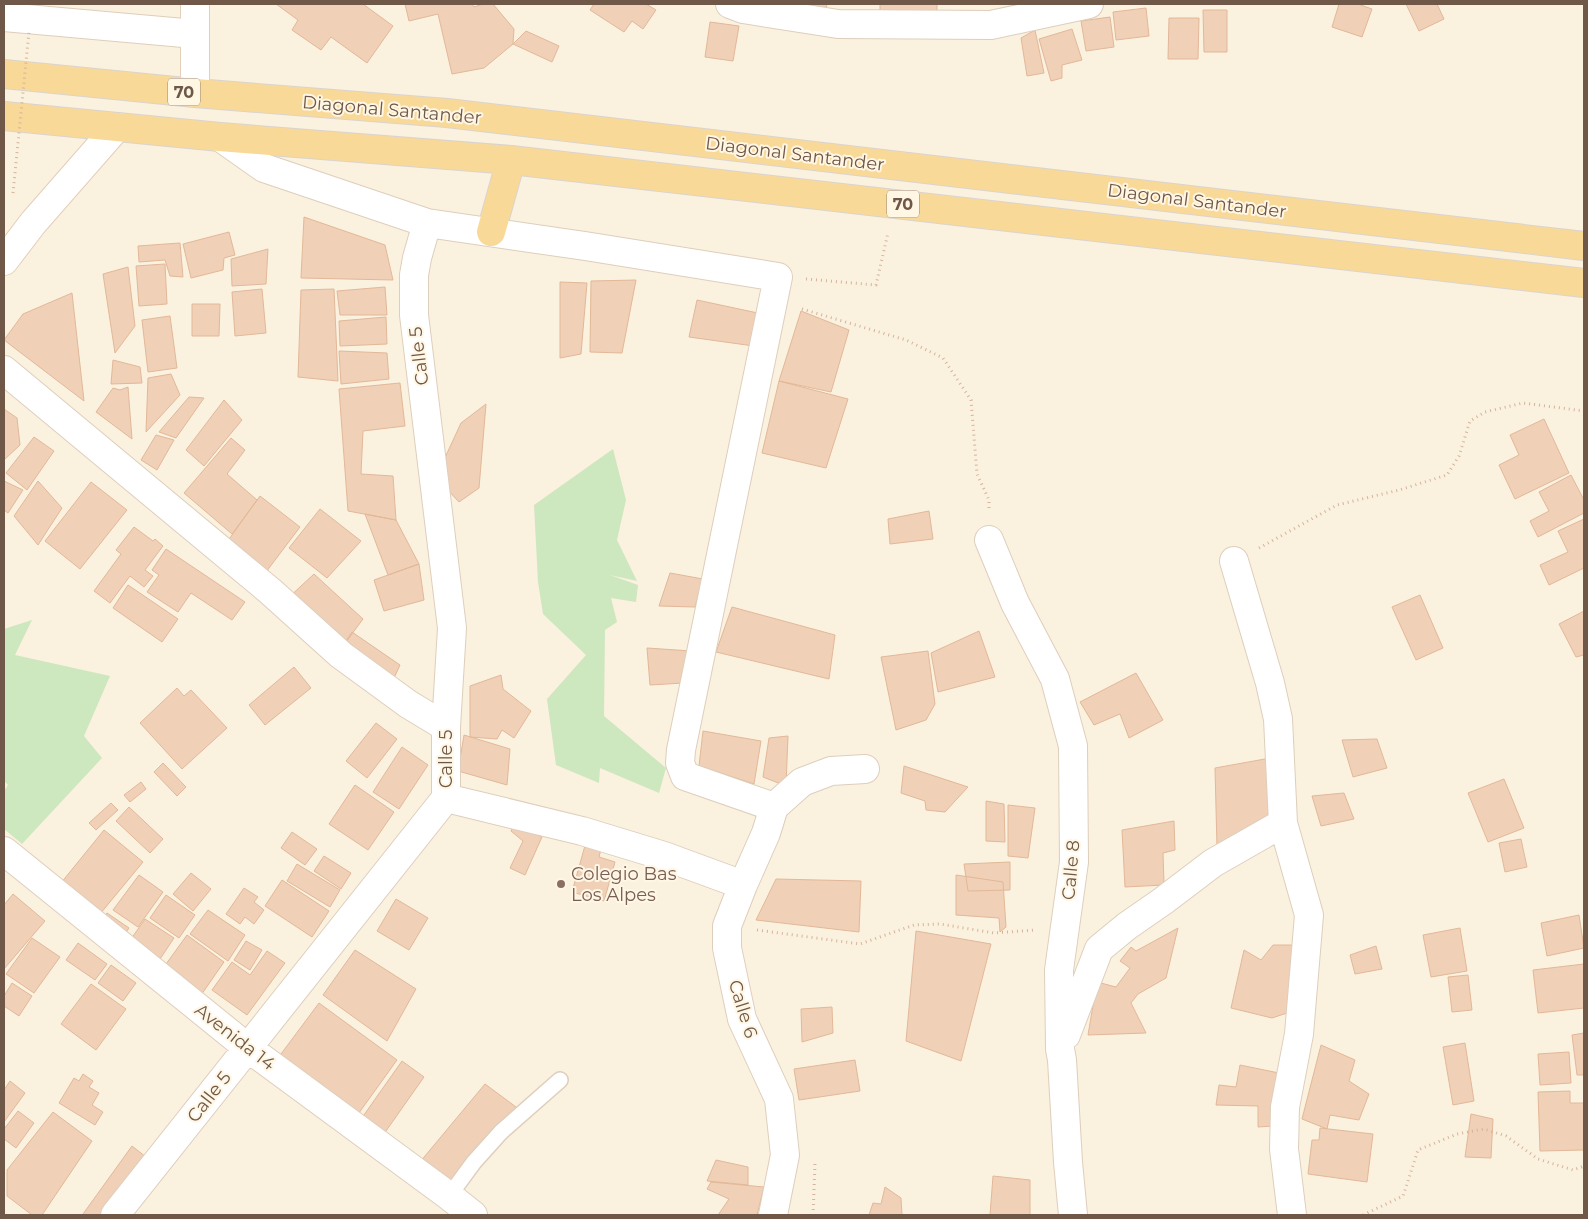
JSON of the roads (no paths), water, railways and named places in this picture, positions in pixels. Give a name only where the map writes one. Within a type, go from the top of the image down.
[{"type":"main road","name":"Diagonal Santander","points":[[4,74],[195,93],[447,113],[1584,246]]},
{"type":"main road","name":"Diagonal Santander","points":[[4,116],[220,137],[511,160],[1584,283]]},
{"type":"main road","points":[[491,232],[511,160]]},
{"type":"street","points":[[195,4],[195,93]]},
{"type":"street","points":[[730,4],[743,9],[838,24],[991,25],[1089,4]]},
{"type":"street","points":[[4,17],[195,34]]},
{"type":"street","points":[[4,261],[33,223],[117,127]]},
{"type":"street","name":"Diagonal Santander","points":[[220,137],[264,168],[427,223],[491,232],[775,289],[681,750],[680,763],[685,776],[774,807]]},
{"type":"street","name":"Calle 5","points":[[116,1215],[446,798],[446,727],[452,628],[414,315],[414,275],[427,223]]},
{"type":"street","points":[[4,370],[270,591],[341,655],[408,704],[446,727]]},
{"type":"street","name":"Calle 8","points":[[989,540],[1015,603],[1055,679],[1073,746],[1074,862],[1059,970],[1060,1049],[1073,1215]]},
{"type":"street","points":[[1234,561],[1270,683],[1278,719],[1283,823],[1308,915],[1299,1034],[1285,1107],[1284,1149],[1292,1215]]},
{"type":"street","points":[[774,807],[802,782],[831,771],[865,769]]},
{"type":"street","points":[[446,798],[582,831],[664,856],[743,885]]},
{"type":"street","name":"Calle 6","points":[[773,1215],[785,1155],[779,1099],[742,1019],[727,948],[727,926],[766,833],[774,807]]},
{"type":"street","points":[[1060,1049],[1098,949],[1213,863],[1283,823]]},
{"type":"street","name":"Avenida 14","points":[[4,851],[248,1048],[472,1215]]},
{"type":"lane","points":[[449,1196],[474,1162],[501,1132],[560,1080]]},
{"type":"place","name":"Colegio Bas Los Alpes","points":[[561,884]]}]
